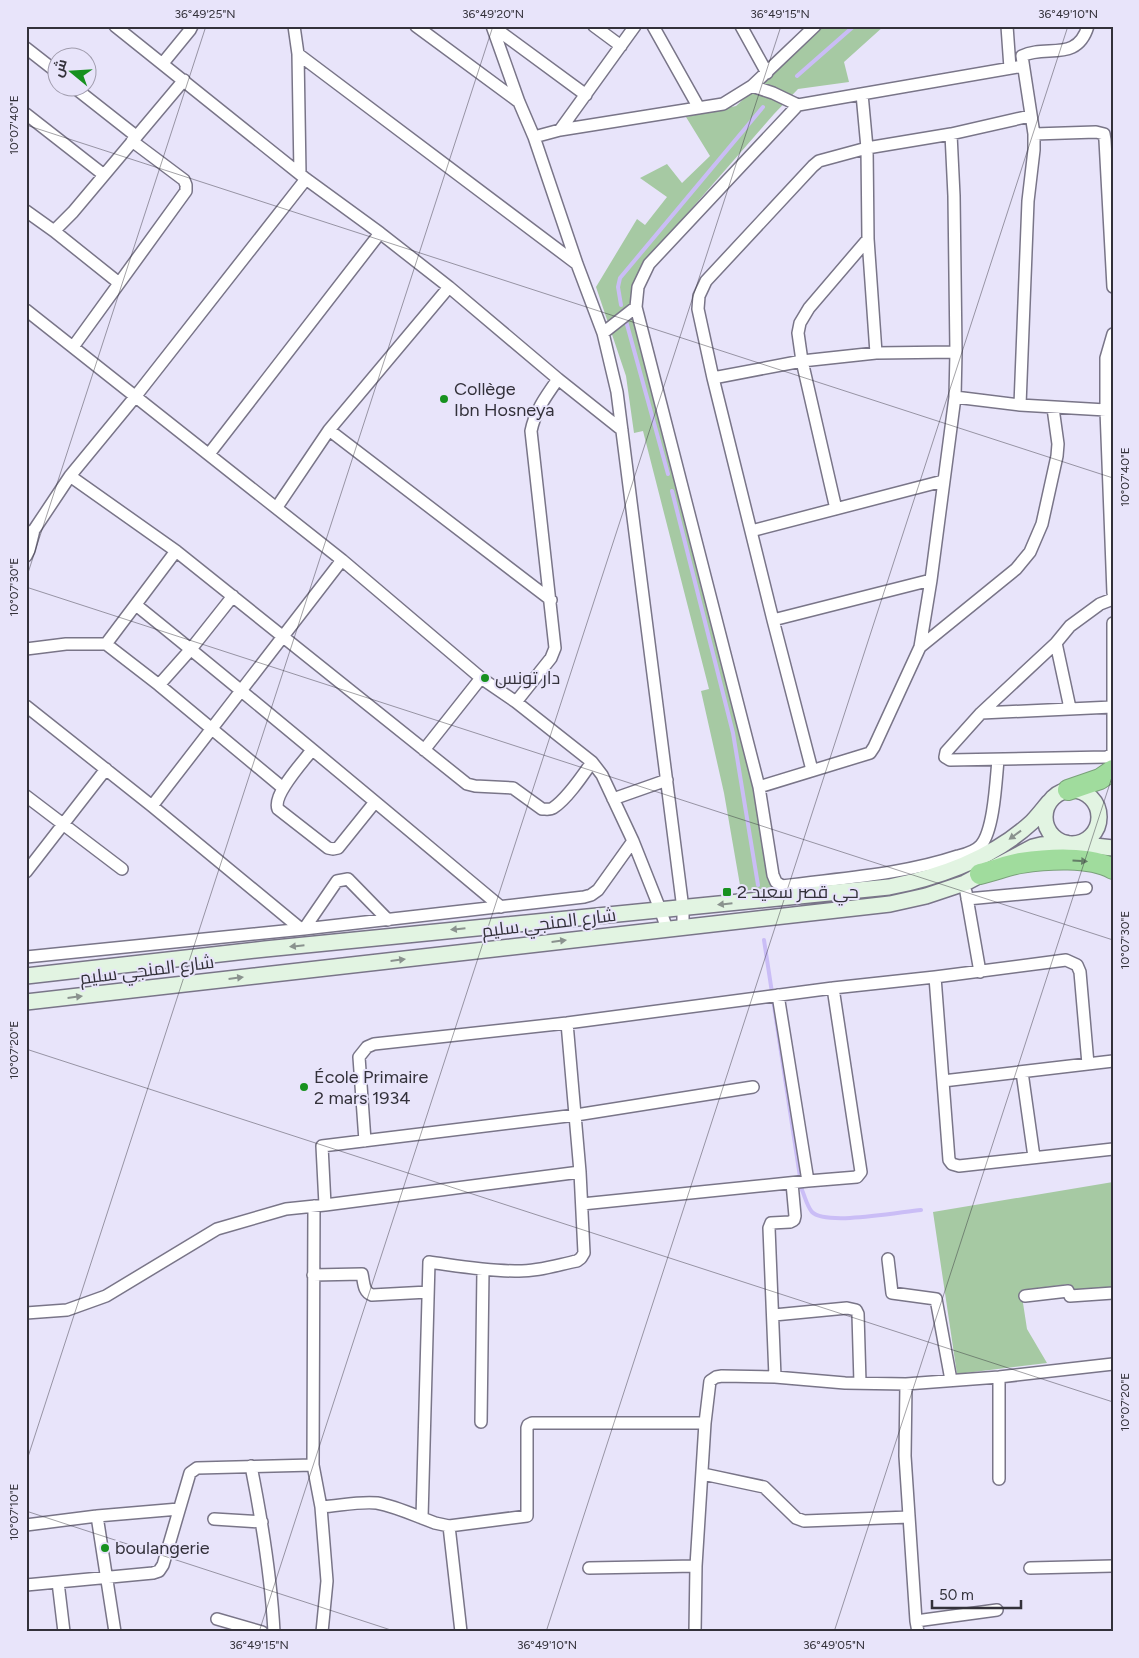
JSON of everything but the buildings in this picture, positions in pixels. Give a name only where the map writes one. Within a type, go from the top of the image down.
[{"type":"highway","points":[[1068,790],[1100,779],[1113,770]]},
{"type":"highway","points":[[972,879],[1020,863],[1040,861],[1078,860],[1094,862],[1113,869]]},
{"type":"main road","name":"شارع المنجي سليم","points":[[26,976],[265,949],[660,909],[683,909],[889,887],[932,878],[963,865],[1008,840],[1033,822],[1054,796],[1068,790]]},
{"type":"main road","points":[[1068,790],[1084,792],[1113,819]]},
{"type":"main road","points":[[1049,802],[1045,818],[1046,827],[1058,840],[1071,844],[1085,841],[1097,828],[1099,819],[1095,802]]},
{"type":"main road","name":"شارع المنجي سليم","points":[[26,1002],[890,904],[926,896],[972,879],[1033,846],[1071,844],[1113,848]]},
{"type":"street","points":[[116,26],[303,177],[380,233],[449,287],[622,430]]},
{"type":"street","points":[[163,63],[192,26]]},
{"type":"street","points":[[26,556],[29,550],[30,532],[70,476],[135,397],[303,177],[298,54],[294,26]]},
{"type":"street","points":[[416,26],[519,102]]},
{"type":"street","points":[[594,26],[621,46]]},
{"type":"street","points":[[560,130],[635,26]]},
{"type":"street","points":[[653,26],[699,108]]},
{"type":"street","points":[[741,26],[767,72]]},
{"type":"street","points":[[534,137],[560,130],[723,104],[752,86],[815,26]]},
{"type":"street","points":[[1007,26],[1010,68]]},
{"type":"street","points":[[1020,405],[1028,202],[1034,150],[1034,134],[1022,55],[1074,48],[1084,37],[1088,26]]},
{"type":"street","points":[[497,30],[519,102],[534,137],[577,264],[603,333],[617,392],[683,909],[683,928]]},
{"type":"street","points":[[497,30],[586,96]]},
{"type":"street","points":[[26,48],[48,65]]},
{"type":"street","points":[[298,54],[577,264]]},
{"type":"street","points":[[752,86],[798,105],[1023,66]]},
{"type":"street","points":[[54,231],[184,80]]},
{"type":"street","points":[[862,94],[867,148],[868,239],[876,353]]},
{"type":"street","points":[[73,347],[186,191],[184,180],[87,98]]},
{"type":"street","points":[[798,105],[649,264],[638,287],[636,307],[759,787],[773,875],[776,882],[782,886],[903,870],[934,864],[973,851],[981,845],[988,833],[998,760]]},
{"type":"street","points":[[26,114],[104,175]]},
{"type":"street","points":[[812,770],[713,378],[698,309],[699,296],[706,281],[819,161],[867,148],[950,134],[1030,116]]},
{"type":"street","points":[[1034,134],[1096,132],[1104,134],[1113,287]]},
{"type":"street","points":[[759,787],[870,753],[920,647],[931,580],[955,397],[954,196],[950,134]]},
{"type":"street","points":[[26,211],[119,282]]},
{"type":"street","points":[[209,454],[380,233]]},
{"type":"street","points":[[836,509],[802,361],[798,333],[804,316],[868,239]]},
{"type":"street","points":[[276,507],[329,430],[449,287]]},
{"type":"street","points":[[603,333],[636,307]]},
{"type":"street","points":[[26,310],[342,560],[481,678],[516,702],[592,762],[602,775],[633,841],[667,929]]},
{"type":"street","points":[[1113,334],[1106,358],[1106,410],[1113,593]]},
{"type":"street","points":[[713,378],[802,361],[876,353],[956,352]]},
{"type":"street","points":[[516,702],[551,658],[555,648],[531,431],[533,419],[540,405],[558,379]]},
{"type":"street","points":[[955,397],[1053,408],[1106,410]]},
{"type":"street","points":[[920,647],[1016,569],[1030,552],[1042,524],[1057,456],[1058,444],[1053,408]]},
{"type":"street","points":[[329,430],[551,600]]},
{"type":"street","points":[[70,476],[176,551],[467,784],[513,788],[542,809],[547,810],[553,808],[574,787],[592,762]]},
{"type":"street","points":[[751,531],[943,481]]},
{"type":"street","points":[[106,644],[176,551]]},
{"type":"street","points":[[152,806],[342,560]]},
{"type":"street","points":[[773,620],[931,580]]},
{"type":"street","points":[[160,685],[232,596]]},
{"type":"street","points":[[1113,600],[1100,604],[1070,626],[1056,643],[981,713],[944,755],[947,759],[998,760],[1107,757],[1113,753],[1113,623]]},
{"type":"street","points":[[136,605],[242,690],[501,906]]},
{"type":"street","points":[[1056,643],[1070,708]]},
{"type":"street","points":[[26,649],[66,644],[106,644],[160,685],[283,788]]},
{"type":"street","points":[[424,750],[481,678]]},
{"type":"street","points":[[26,706],[303,929]]},
{"type":"street","points":[[981,713],[1112,707]]},
{"type":"street","points":[[312,750],[283,788],[276,802],[278,809],[328,848],[333,849],[338,848],[375,802]]},
{"type":"street","points":[[26,872],[106,769]]},
{"type":"street","points":[[613,799],[667,780]]},
{"type":"street","points":[[26,796],[122,869]]},
{"type":"street","points":[[26,957],[388,920],[584,897],[598,890],[633,841]]},
{"type":"street","points":[[303,929],[338,881],[343,879],[348,879],[388,920]]},
{"type":"street","points":[[972,879],[967,899],[980,972]]},
{"type":"street","points":[[967,899],[1086,888]]},
{"type":"street","points":[[365,1141],[359,1057],[367,1047],[374,1044],[567,1023],[1066,960],[1077,965],[1080,972],[1088,1064]]},
{"type":"street","points":[[935,977],[949,1160],[952,1164],[959,1166],[1113,1149]]},
{"type":"street","points":[[582,1204],[808,1181],[857,1178],[861,1172],[833,988]]},
{"type":"street","points":[[778,995],[808,1181]]},
{"type":"street","points":[[422,1518],[429,1262],[482,1270],[516,1272],[544,1269],[582,1258],[584,1253],[576,1114],[567,1023]]},
{"type":"street","points":[[943,1081],[1113,1061]]},
{"type":"street","points":[[1022,1072],[1034,1157]]},
{"type":"street","points":[[322,1632],[327,1581],[321,1507],[313,1466],[313,1275],[322,1146],[576,1114],[753,1087]]},
{"type":"street","points":[[26,1313],[67,1310],[106,1296],[217,1229],[286,1209],[580,1172]]},
{"type":"street","points":[[775,1376],[769,1228],[771,1224],[794,1220],[792,1183]]},
{"type":"street","points":[[888,1259],[892,1293],[936,1299],[951,1380]]},
{"type":"street","points":[[481,1422],[482,1270]]},
{"type":"street","points":[[313,1275],[362,1274],[366,1290],[372,1294],[428,1292]]},
{"type":"street","points":[[1025,1296],[1068,1291],[1070,1296],[1113,1293]]},
{"type":"street","points":[[774,1315],[848,1308],[856,1310],[858,1314],[860,1383]]},
{"type":"street","points":[[695,1632],[696,1566],[705,1423],[710,1381],[716,1377],[775,1376],[860,1383],[906,1384],[999,1377],[1113,1364]]},
{"type":"street","points":[[999,1377],[999,1479]]},
{"type":"street","points":[[906,1384],[905,1456],[917,1626],[997,1610]]},
{"type":"street","points":[[321,1507],[376,1503],[449,1526],[527,1516],[526,1428],[528,1425],[532,1423],[705,1423]]},
{"type":"street","points":[[251,1466],[262,1522],[274,1632]]},
{"type":"street","points":[[26,1584],[159,1571],[163,1565],[190,1473],[197,1468],[313,1466]]},
{"type":"street","points":[[703,1474],[764,1488],[796,1518],[804,1522],[909,1517]]},
{"type":"street","points":[[26,1526],[97,1516],[179,1509]]},
{"type":"street","points":[[97,1516],[115,1632]]},
{"type":"street","points":[[214,1519],[262,1522]]},
{"type":"street","points":[[449,1526],[461,1632]]},
{"type":"street","points":[[589,1568],[696,1566]]},
{"type":"street","points":[[1030,1568],[1113,1566]]},
{"type":"street","points":[[58,1582],[64,1632]]},
{"type":"street","points":[[217,1619],[262,1632]]},
{"type":"green space","points":[[824,26],[884,26],[844,62],[849,82],[798,89],[645,262],[633,285],[755,782],[771,888],[741,891],[724,793],[701,691],[709,689],[643,431],[634,433],[626,376],[596,287],[637,219],[645,225],[667,197],[640,178],[667,164],[682,183],[710,156],[686,117],[736,106]]},
{"type":"green space","points":[[1113,1182],[1113,1290],[1073,1292],[1070,1284],[1021,1290],[1027,1329],[1047,1363],[957,1374],[933,1212]]},
{"type":"waterway","points":[[797,76],[854,26]]},
{"type":"waterway","points":[[621,305],[618,287],[620,278],[763,107]]},
{"type":"waterway","points":[[626,321],[668,474]]},
{"type":"waterway","points":[[672,491],[733,733],[758,885]]},
{"type":"waterway","points":[[764,940],[802,1190],[810,1210],[820,1216],[832,1218],[921,1210]]},
{"type":"place","name":"Collège Ibn Hosneya","points":[[444,399]]},
{"type":"place","name":"دار تونس","points":[[485,678]]},
{"type":"place","name":"2 حي قصر سعيد","points":[[727,892]]},
{"type":"place","name":"École Primaire 2 mars 1934","points":[[304,1087]]},
{"type":"place","name":"boulangerie","points":[[105,1548]]}]
